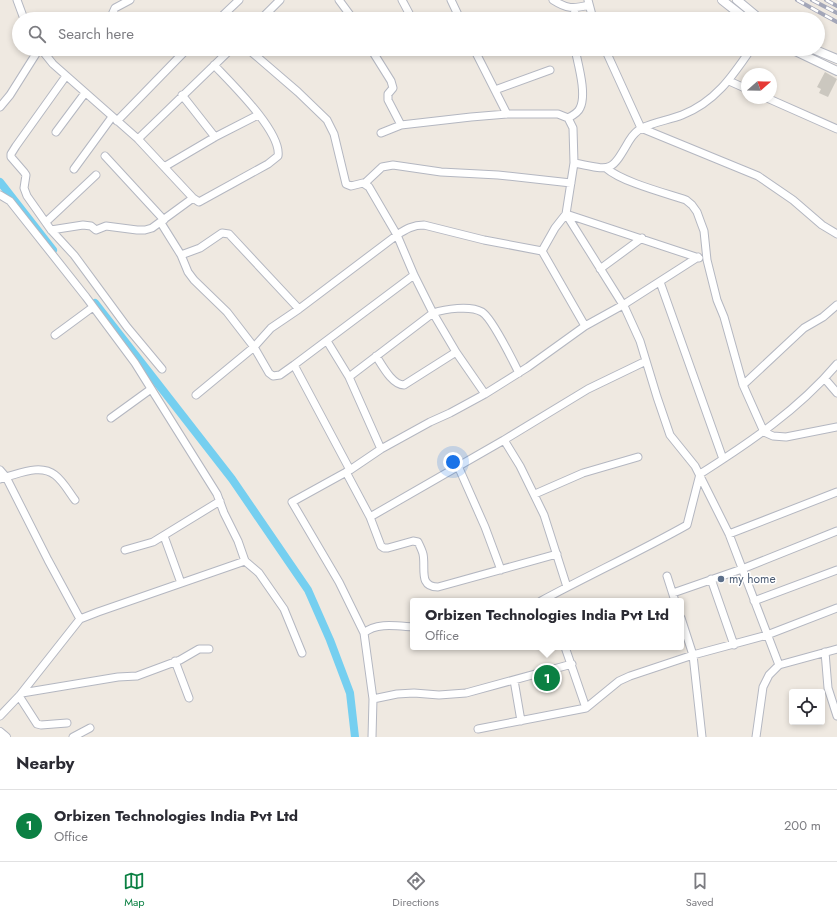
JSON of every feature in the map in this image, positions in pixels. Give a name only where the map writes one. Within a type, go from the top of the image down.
[{"type":"street","points":[[18,0],[22,12]]},
{"type":"street","points":[[113,12],[115,8],[130,0]]},
{"type":"street","points":[[226,12],[239,0]]},
{"type":"street","points":[[268,12],[280,0]]},
{"type":"street","points":[[339,0],[348,12]]},
{"type":"street","points":[[402,0],[408,12]]},
{"type":"street","points":[[451,0],[457,12]]},
{"type":"street","points":[[553,0],[567,7],[576,8],[588,3]]},
{"type":"street","points":[[722,0],[737,12]]},
{"type":"street","points":[[737,0],[752,12]]},
{"type":"street","points":[[575,12],[576,8]]},
{"type":"street","points":[[825,54],[837,60]]},
{"type":"street","points":[[0,107],[10,95],[35,56]]},
{"type":"street","points":[[46,56],[66,76],[138,139],[193,198],[200,202],[268,164],[278,156],[279,150],[271,133],[258,115],[214,65]]},
{"type":"street","points":[[74,169],[114,119],[180,56]]},
{"type":"street","points":[[138,139],[224,56]]},
{"type":"street","points":[[256,56],[298,92],[327,120],[334,134],[346,184],[351,186],[359,183],[365,183],[382,167],[393,165],[441,172],[498,175],[571,183]]},
{"type":"street","points":[[375,56],[391,81],[392,88],[388,94],[388,100],[401,124]]},
{"type":"street","points":[[478,56],[507,114]]},
{"type":"street","points":[[568,118],[580,108],[582,98],[581,81],[576,56]]},
{"type":"street","points":[[608,56],[641,128],[758,176],[793,200],[822,225],[837,234]]},
{"type":"street","points":[[606,168],[613,166],[632,136],[641,128],[682,115],[702,106],[729,81],[746,56]]},
{"type":"street","points":[[806,56],[837,71]]},
{"type":"street","points":[[495,90],[550,70]]},
{"type":"street","points":[[66,76],[11,154],[13,159],[23,169],[26,175],[24,192],[52,230],[74,255],[127,327],[162,369]]},
{"type":"street","points":[[729,81],[741,87]]},
{"type":"street","points":[[56,132],[85,93]]},
{"type":"street","points":[[182,95],[215,137]]},
{"type":"street","points":[[777,102],[837,129]]},
{"type":"street","points":[[381,133],[401,124],[507,114],[558,114],[568,118],[573,128],[574,163],[566,214],[555,228],[542,251]]},
{"type":"street","points":[[164,167],[215,137],[258,115]]},
{"type":"street","points":[[105,156],[162,222],[188,272],[194,280],[227,312],[254,347],[269,373],[273,376],[280,375],[294,365],[414,275]]},
{"type":"street","points":[[574,163],[606,168],[622,178],[686,200],[697,212],[704,231],[707,260],[717,300],[724,317],[743,385],[764,432],[773,436],[786,437],[837,427]]},
{"type":"street","points":[[46,222],[96,175]]},
{"type":"street","points":[[365,183],[369,187],[396,235],[433,313],[456,352],[485,394]]},
{"type":"street","points":[[0,195],[10,201],[135,363],[220,501],[246,561],[259,573],[284,609],[302,653]]},
{"type":"street","points":[[52,230],[88,225],[96,230],[106,226],[145,230],[162,222],[193,198]]},
{"type":"street","points":[[566,214],[707,260]]},
{"type":"street","points":[[566,214],[623,305],[640,341],[670,435],[700,474],[729,534],[779,665]]},
{"type":"street","points":[[196,395],[254,347],[271,328],[299,309],[396,235],[417,225],[424,225],[484,240],[542,251],[586,326]]},
{"type":"street","points":[[180,255],[200,248],[222,233],[229,234],[299,309]]},
{"type":"street","points":[[600,269],[642,238]]},
{"type":"street","points":[[372,737],[373,699],[364,633],[339,582],[292,502],[348,471],[381,449],[485,394],[519,373],[586,326],[623,305],[698,257]]},
{"type":"street","points":[[660,282],[723,459]]},
{"type":"street","points":[[743,385],[804,328],[823,317],[837,305]]},
{"type":"street","points":[[55,335],[93,307]]},
{"type":"street","points":[[349,377],[433,313],[443,309],[459,308],[482,312],[490,320],[519,373]]},
{"type":"street","points":[[327,341],[349,377],[381,449]]},
{"type":"street","points":[[376,356],[395,382],[400,385],[404,385],[456,352]]},
{"type":"street","points":[[370,517],[504,440],[588,389],[646,361]]},
{"type":"street","points":[[546,598],[652,545],[687,525],[700,474],[764,432],[825,379],[837,364]]},
{"type":"street","points":[[294,365],[370,517],[378,541],[384,548],[413,541],[418,542],[423,554],[424,579],[431,587],[438,587],[557,554]]},
{"type":"street","points":[[825,379],[837,393]]},
{"type":"street","points":[[111,418],[151,389]]},
{"type":"street","points":[[504,440],[535,494],[544,515],[567,587]]},
{"type":"street","points":[[535,494],[582,473],[638,457]]},
{"type":"street","points":[[458,466],[485,528],[500,570]]},
{"type":"street","points":[[0,470],[80,620]]},
{"type":"street","points":[[3,478],[34,470],[47,471],[55,475],[75,500]]},
{"type":"street","points":[[729,534],[837,492]]},
{"type":"street","points":[[125,550],[153,542],[220,501]]},
{"type":"street","points":[[673,593],[742,569],[837,531]]},
{"type":"street","points":[[164,536],[181,583]]},
{"type":"street","points":[[0,716],[20,695],[80,620],[98,612],[246,561]]},
{"type":"street","points":[[754,601],[837,570]]},
{"type":"street","points":[[667,576],[674,598]]},
{"type":"street","points":[[711,579],[734,645]]},
{"type":"street","points":[[478,729],[586,708],[619,681],[630,676],[693,655],[767,635],[837,608]]},
{"type":"street","points":[[364,633],[368,629],[375,627],[410,627]]},
{"type":"street","points":[[684,627],[693,655],[702,737]]},
{"type":"street","points":[[20,695],[118,677],[137,676],[180,660],[199,649],[209,649]]},
{"type":"street","points":[[756,737],[763,687],[769,675],[779,665],[837,649]]},
{"type":"street","points":[[566,650],[586,708]]},
{"type":"street","points":[[824,652],[828,688],[837,716]]},
{"type":"street","points":[[175,661],[189,698]]},
{"type":"street","points":[[373,699],[397,694],[414,693],[439,695],[466,693],[572,664]]},
{"type":"street","points":[[514,680],[521,721]]},
{"type":"street","points":[[20,695],[37,724],[67,723]]},
{"type":"street","points":[[72,737],[90,728]]},
{"type":"street","points":[[0,732],[6,737]]},
{"type":"building","points":[[825,72],[837,79],[828,97],[819,93],[821,89],[817,87]]},
{"type":"waterway","points":[[0,182],[53,250]]},
{"type":"waterway","points":[[95,303],[232,479],[308,590],[330,640],[350,693],[355,737]]},
{"type":"railway","points":[[797,0],[819,12]]},
{"type":"railway","points":[[812,0],[837,13]]},
{"type":"railway","points":[[826,0],[837,6]]},
{"type":"railway","points":[[825,15],[837,22]]},
{"type":"place","name":"my home","points":[[721,579]]},
{"type":"place","name":"Orbizen Technologies India Pvt Ltd","points":[[547,678]]}]
